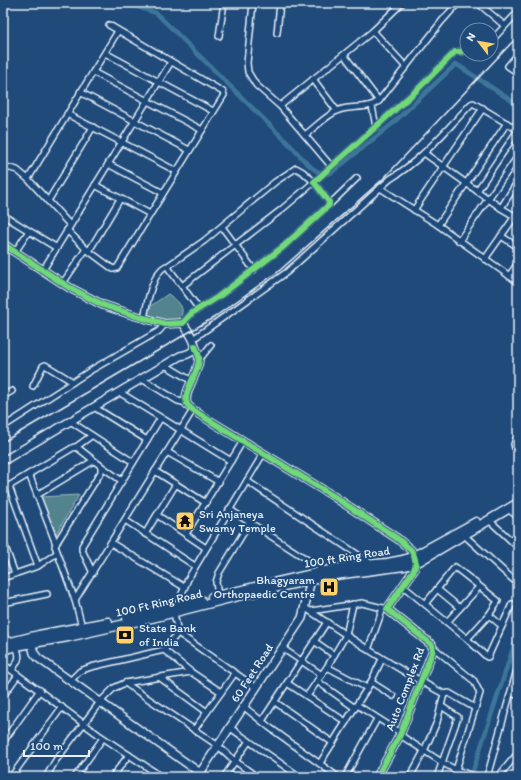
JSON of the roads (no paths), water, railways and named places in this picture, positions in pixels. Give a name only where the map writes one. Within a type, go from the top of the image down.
[{"type":"main road","name":"100 ft Ring Road","points":[[4,647],[82,627],[175,609],[218,596],[311,577],[326,571],[351,566],[415,560],[518,496]]},
{"type":"main road","name":"100 Ft Ring Road","points":[[4,647],[16,646],[31,640],[68,637],[175,609],[246,594],[311,577],[404,566],[464,535],[518,503]]},
{"type":"street","points":[[219,36],[224,3]]},
{"type":"street","points":[[253,3],[247,63],[248,72],[256,85],[280,106],[331,166]]},
{"type":"street","points":[[277,33],[280,3]]},
{"type":"street","points":[[280,106],[373,31],[402,3]]},
{"type":"street","points":[[306,136],[337,111],[372,106],[379,101],[458,3]]},
{"type":"street","points":[[478,3],[505,26]]},
{"type":"street","points":[[499,33],[518,12]]},
{"type":"street","points":[[3,166],[17,170],[28,179],[88,250],[115,269],[224,95],[223,92],[108,25]]},
{"type":"street","points":[[28,179],[66,114],[118,31]]},
{"type":"street","points":[[373,31],[406,68]]},
{"type":"street","points":[[182,286],[236,245],[314,182],[418,89],[455,52],[459,52]]},
{"type":"street","points":[[105,53],[213,111]]},
{"type":"street","points":[[518,54],[508,66],[518,73]]},
{"type":"street","points":[[344,55],[379,101]]},
{"type":"street","points":[[43,270],[171,62]]},
{"type":"street","points":[[93,72],[202,130]]},
{"type":"street","points":[[313,79],[337,111]]},
{"type":"street","points":[[80,92],[189,150]]},
{"type":"street","points":[[194,342],[287,272],[380,188],[408,168],[424,154],[471,104],[483,108],[518,130],[477,191]]},
{"type":"street","points":[[372,106],[376,127]]},
{"type":"street","points":[[414,210],[483,108]]},
{"type":"street","points":[[66,114],[176,171]]},
{"type":"street","points":[[438,225],[507,123]]},
{"type":"street","points":[[48,201],[93,127]]},
{"type":"street","points":[[424,154],[501,208],[517,215],[485,259]]},
{"type":"street","points":[[459,241],[518,156]]},
{"type":"street","points":[[108,164],[163,193]]},
{"type":"street","points":[[144,318],[147,302],[154,282],[161,269],[168,266],[204,241],[275,182],[296,168],[314,182],[330,204]]},
{"type":"street","points":[[3,244],[63,284],[103,305],[165,324],[183,323],[192,314],[218,297],[283,247],[357,178]]},
{"type":"street","points":[[501,208],[518,181]]},
{"type":"street","points":[[95,186],[150,214]]},
{"type":"street","points":[[380,188],[438,225],[518,282]]},
{"type":"street","points":[[63,284],[88,250],[120,199]]},
{"type":"street","points":[[3,215],[56,248]]},
{"type":"street","points":[[222,227],[254,270]]},
{"type":"street","points":[[15,252],[29,231]]},
{"type":"street","points":[[501,236],[518,246]]},
{"type":"street","points":[[509,276],[518,263]]},
{"type":"street","points":[[168,266],[199,309]]},
{"type":"street","points":[[183,323],[194,342],[199,360],[197,370],[187,394],[188,406],[358,512],[398,539],[411,550],[415,560],[414,570],[385,609],[368,650]]},
{"type":"street","points":[[3,427],[73,382],[159,332],[165,324]]},
{"type":"street","points":[[3,461],[180,356],[190,354],[194,349],[194,342]]},
{"type":"street","points":[[199,360],[211,345]]},
{"type":"street","points":[[33,386],[43,366],[45,365],[73,382]]},
{"type":"street","points":[[165,365],[192,381]]},
{"type":"street","points":[[142,379],[178,401],[187,403]]},
{"type":"street","points":[[3,396],[12,391]]},
{"type":"street","points":[[118,392],[231,461]]},
{"type":"street","points":[[94,407],[147,440]]},
{"type":"street","points":[[75,600],[193,410]]},
{"type":"street","points":[[93,573],[82,550],[82,546],[160,419]]},
{"type":"street","points":[[70,421],[133,462]]},
{"type":"street","points":[[518,435],[514,444],[515,448],[518,450]]},
{"type":"street","points":[[3,489],[76,447],[91,436]]},
{"type":"street","points":[[186,534],[243,441]]},
{"type":"street","points":[[76,447],[93,461],[122,480]]},
{"type":"street","points":[[168,452],[219,482]]},
{"type":"street","points":[[70,681],[80,672],[91,667],[164,650],[178,633],[175,609],[184,587],[195,566],[263,454]]},
{"type":"street","points":[[37,494],[93,461]]},
{"type":"street","points":[[56,544],[101,472],[101,466]]},
{"type":"street","points":[[155,471],[206,503]]},
{"type":"street","points":[[29,474],[56,544],[57,553],[75,600],[82,627]]},
{"type":"street","points":[[247,481],[373,564]]},
{"type":"street","points":[[145,534],[176,484]]},
{"type":"street","points":[[8,486],[38,566]]},
{"type":"street","points":[[508,508],[518,517]]},
{"type":"street","points":[[229,509],[326,571]]},
{"type":"street","points":[[157,515],[206,548]]},
{"type":"street","points":[[125,520],[195,566]]},
{"type":"street","points":[[489,520],[518,547]]},
{"type":"street","points":[[218,596],[216,582],[218,573],[250,522]]},
{"type":"street","points":[[464,535],[518,584]]},
{"type":"street","points":[[3,541],[15,574]]},
{"type":"street","points":[[111,543],[184,587]]},
{"type":"street","points":[[3,578],[38,566],[57,553]]},
{"type":"street","points":[[425,604],[455,567],[498,601],[490,615],[467,639]]},
{"type":"street","name":"60 Feet Road","points":[[200,776],[217,745],[302,618],[311,577]]},
{"type":"street","points":[[403,586],[488,657],[512,604]]},
{"type":"street","points":[[447,622],[479,586]]},
{"type":"street","points":[[437,589],[460,608]]},
{"type":"street","points":[[3,603],[46,594]]},
{"type":"street","points":[[311,611],[362,602],[385,609]]},
{"type":"street","points":[[307,696],[327,667],[346,635],[353,604]]},
{"type":"street","points":[[304,607],[382,659],[421,682],[444,694],[449,693],[475,708]]},
{"type":"street","name":"Auto Complex Rd","points":[[377,777],[400,734],[434,648],[421,635],[385,609]]},
{"type":"street","points":[[490,615],[502,626]]},
{"type":"street","points":[[262,721],[327,622]]},
{"type":"street","points":[[3,631],[4,647]]},
{"type":"street","points":[[178,633],[255,687]]},
{"type":"street","points":[[31,640],[34,653],[38,658],[200,776]]},
{"type":"street","points":[[314,642],[334,655]]},
{"type":"street","points":[[12,670],[20,656],[16,646]]},
{"type":"street","points":[[282,648],[322,674]]},
{"type":"street","points":[[434,648],[474,681],[480,693],[453,777]]},
{"type":"street","points":[[164,650],[191,672],[221,692]]},
{"type":"street","points":[[320,763],[371,682],[382,659]]},
{"type":"street","points":[[3,664],[103,738],[162,777]]},
{"type":"street","points":[[493,777],[487,775],[518,666]]},
{"type":"street","points":[[327,667],[367,688]]},
{"type":"street","points":[[46,777],[56,760],[100,702],[114,688],[125,683],[191,672]]},
{"type":"street","points":[[194,730],[235,673]]},
{"type":"street","points":[[3,696],[18,675]]},
{"type":"street","points":[[159,677],[207,712]]},
{"type":"street","points":[[317,681],[400,734],[443,764],[477,777]]},
{"type":"street","points":[[371,682],[393,696]]},
{"type":"street","points":[[125,683],[217,745],[235,761],[258,777]]},
{"type":"street","points":[[287,683],[346,722]]},
{"type":"street","points":[[3,742],[40,690]]},
{"type":"street","points":[[511,692],[518,696]]},
{"type":"street","points":[[410,777],[437,722],[444,694]]},
{"type":"street","points":[[275,702],[333,743]]},
{"type":"street","points":[[243,706],[338,777]]},
{"type":"street","points":[[437,777],[443,764],[458,717],[441,706]]},
{"type":"street","points":[[11,777],[62,707]]},
{"type":"street","points":[[345,777],[377,719]]},
{"type":"street","points":[[229,727],[300,777]]},
{"type":"street","points":[[75,777],[103,738]]},
{"type":"street","points":[[224,777],[249,741]]},
{"type":"street","points":[[498,777],[518,753]]},
{"type":"street","points":[[112,777],[129,755]]},
{"type":"street","points":[[148,777],[153,771]]},
{"type":"waterway","points":[[126,3],[156,13],[312,168],[321,173],[327,174],[333,171],[392,124],[456,64],[518,105]]},
{"type":"waterway","points":[[471,777],[518,633]]},
{"type":"railway","points":[[3,442],[213,318],[279,271],[383,179],[518,36]]},
{"type":"place","name":"Sri Anjaneya Swamy Temple","points":[[185,521]]},
{"type":"place","name":"Bhagyaram Orthopaedic Centre","points":[[329,587]]},
{"type":"place","name":"State Bank of India","points":[[125,635]]}]
